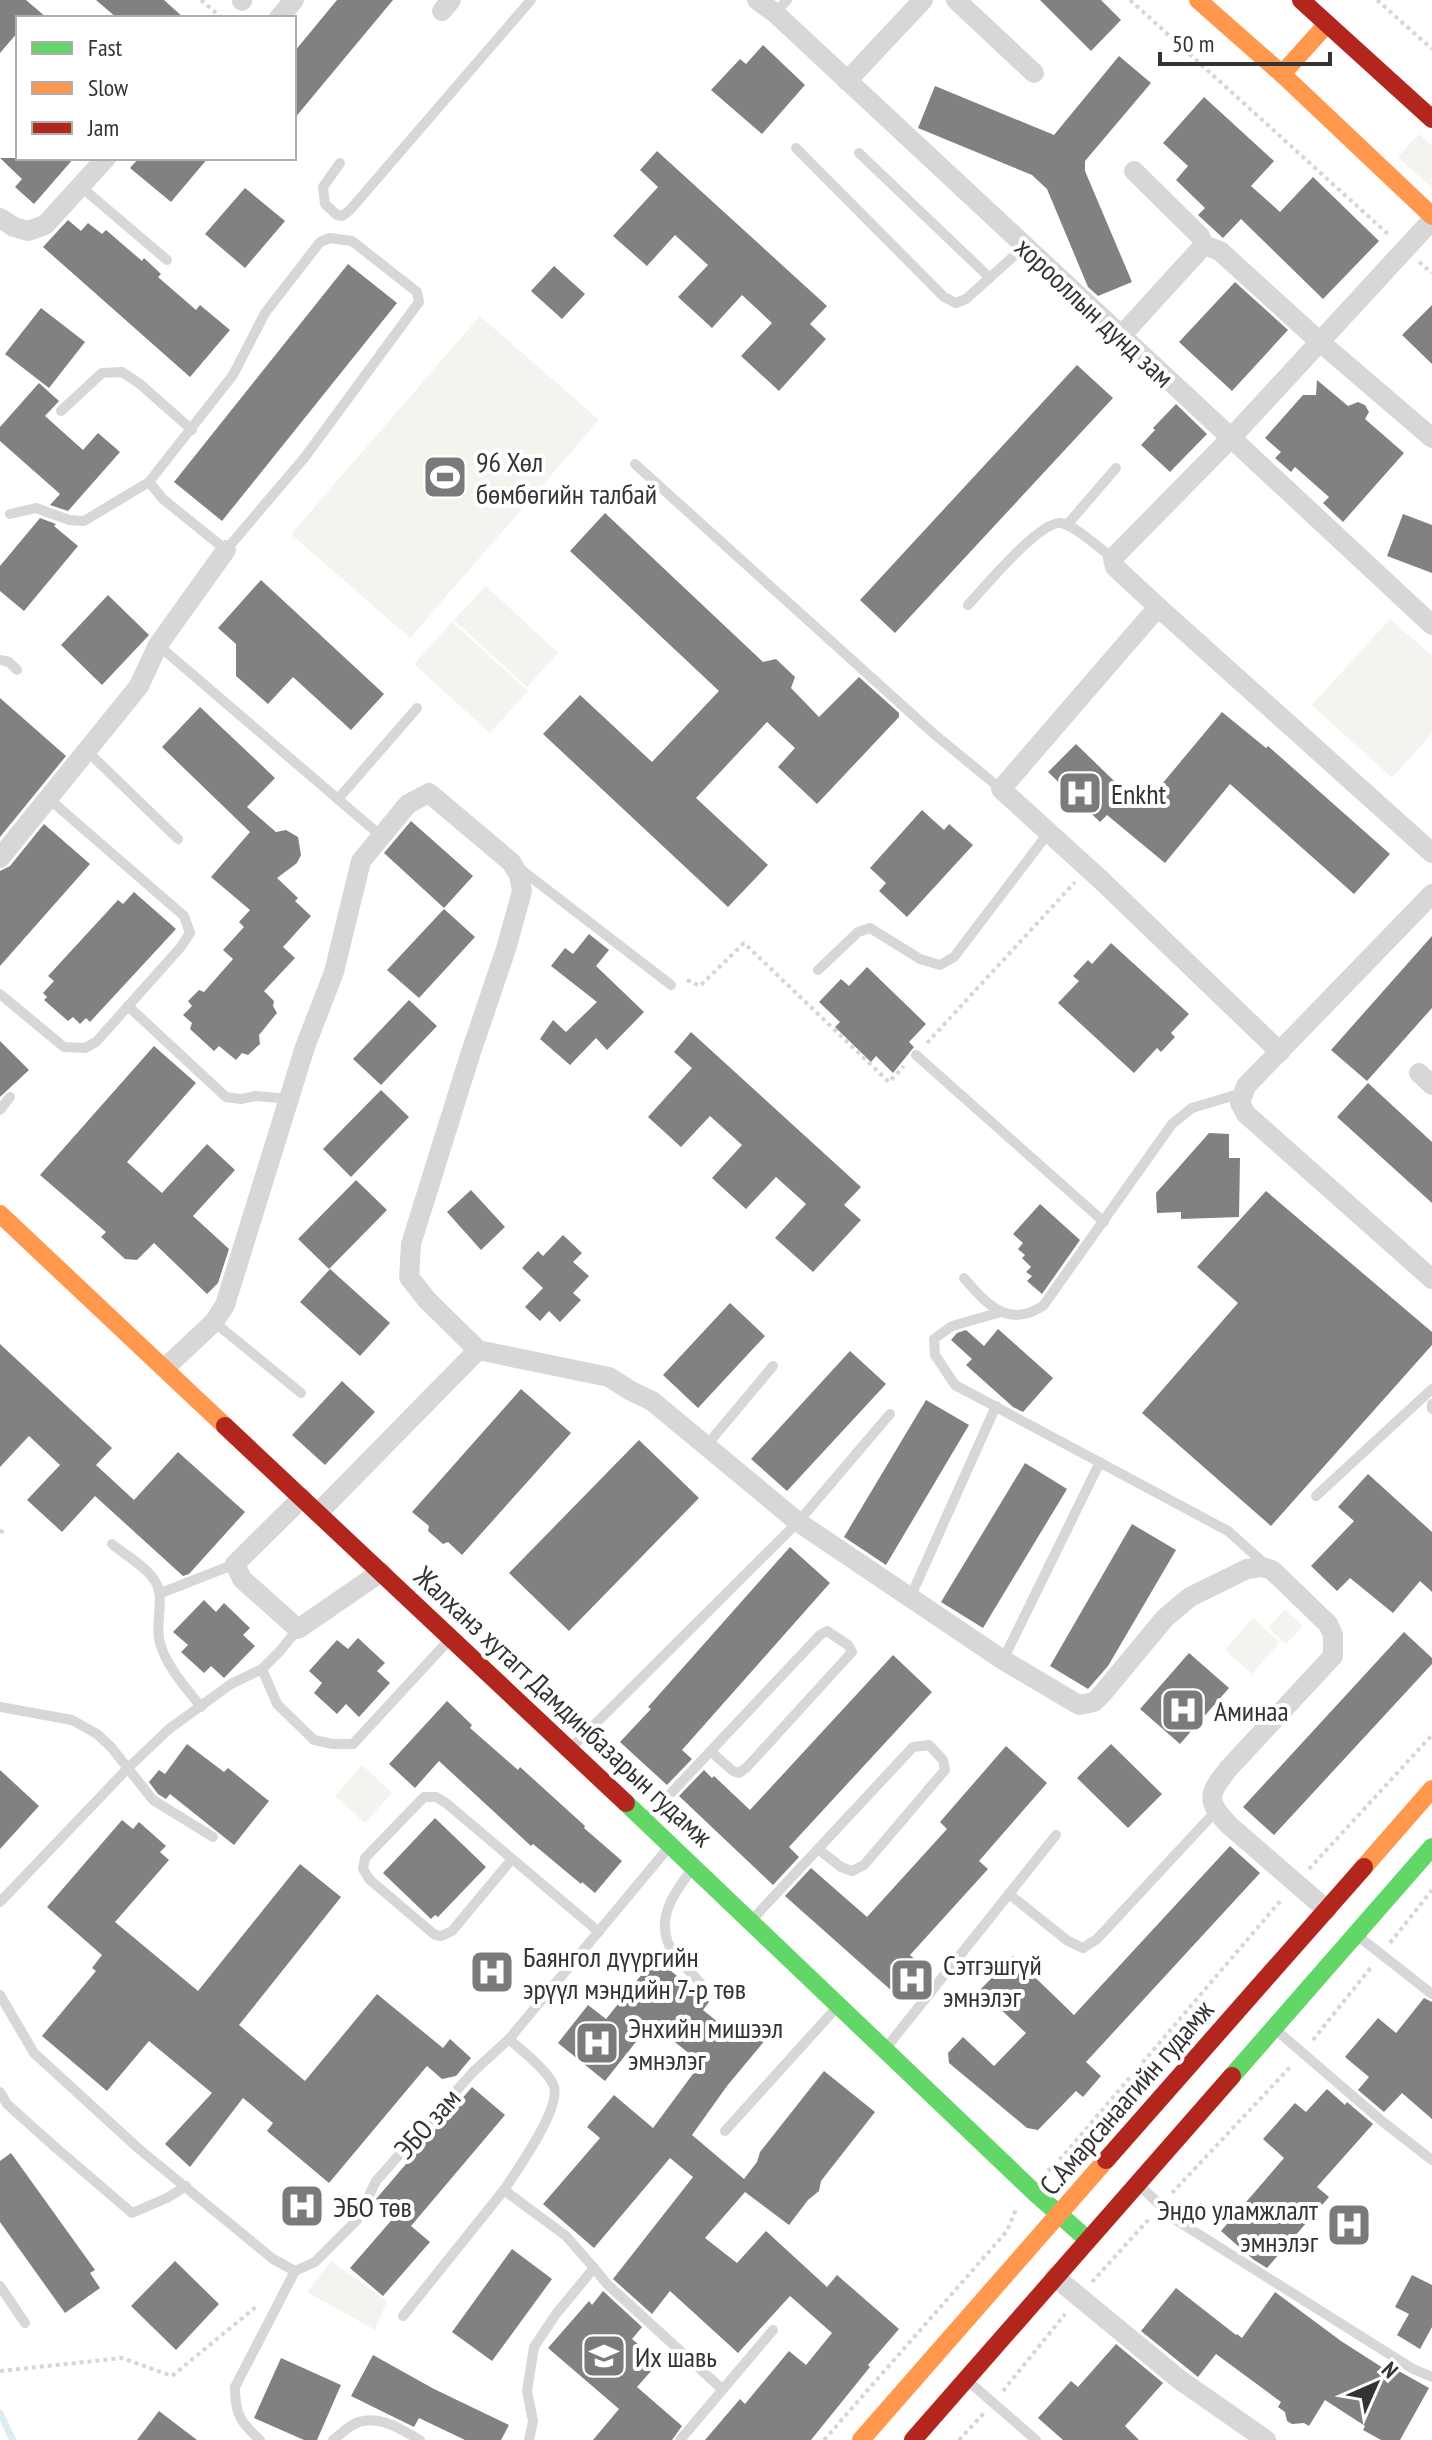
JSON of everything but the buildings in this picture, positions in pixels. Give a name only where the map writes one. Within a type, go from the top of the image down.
[{"type":"main road","points":[[1198,0],[1282,74],[1432,218]]},
{"type":"main road","points":[[1301,0],[1432,119]]},
{"type":"main road","points":[[1282,74],[1327,24]]},
{"type":"main road","name":"Жалханз хутагт Дамдинбазарын гудамж","points":[[0,1214],[1088,2240]]},
{"type":"main road","name":"С.Амарсанаагийн гудамж","points":[[861,2440],[1432,1789]]},
{"type":"main road","points":[[913,2440],[1432,1848]]},
{"type":"main road","points":[[1327,1910],[1356,1935]]},
{"type":"street","points":[[281,16],[294,0]]},
{"type":"street","name":"хорооллын дунд зам","points":[[757,0],[781,7],[847,81],[1432,625]]},
{"type":"street","points":[[847,81],[923,0]]},
{"type":"street","points":[[956,0],[1034,73]]},
{"type":"street","points":[[0,218],[28,231],[45,225],[104,160]]},
{"type":"street","points":[[1134,171],[1200,236],[1204,245],[1220,251],[1432,438]]},
{"type":"street","points":[[1432,218],[1231,438],[1113,558],[1115,567],[1158,607],[1432,853]]},
{"type":"street","points":[[1121,336],[1204,245]]},
{"type":"street","points":[[0,858],[139,686],[158,645],[226,550]]},
{"type":"street","points":[[1158,607],[1001,789],[1280,1052]]},
{"type":"street","points":[[165,1368],[214,1322],[225,1305],[305,1047],[334,972],[361,861],[408,804],[429,793],[511,862],[519,875],[522,891],[411,1244],[409,1277],[427,1300],[478,1350],[609,1377],[652,1401],[798,1522],[1070,1702],[1086,1705],[1102,1694],[1165,1618],[1190,1597],[1247,1569],[1262,1567],[1272,1570],[1328,1624],[1333,1635],[1333,1656],[1216,1784],[1211,1797],[1216,1811],[1230,1826],[1327,1910]]},
{"type":"street","points":[[1432,894],[1246,1086],[1240,1103],[1246,1114],[1432,1279]]},
{"type":"street","points":[[318,1513],[478,1350]]},
{"type":"street","points":[[302,1498],[235,1564],[242,1579],[298,1629],[381,1572]]},
{"type":"street","points":[[1055,2277],[1180,2380],[1266,2440]]},
{"type":"lane","points":[[340,163],[323,187],[325,204],[342,216],[531,0]]},
{"type":"lane","points":[[796,148],[944,297],[956,303],[966,299],[1025,246]]},
{"type":"lane","points":[[859,153],[990,278]]},
{"type":"lane","points":[[80,186],[167,260]]},
{"type":"lane","points":[[10,514],[36,508],[69,520],[84,521],[149,482],[233,375],[265,313],[320,242],[336,238],[352,241],[417,292],[419,302],[393,339],[305,457],[226,550],[163,499],[149,482]]},
{"type":"lane","points":[[61,411],[102,373],[122,372],[192,430]]},
{"type":"lane","points":[[635,464],[934,734],[1001,789]]},
{"type":"lane","points":[[1067,525],[1116,468]]},
{"type":"lane","points":[[968,605],[1045,527],[1057,522],[1067,525],[1113,558]]},
{"type":"lane","points":[[158,645],[381,836]]},
{"type":"lane","points":[[0,660],[9,662],[17,670]]},
{"type":"lane","points":[[338,799],[417,708]]},
{"type":"lane","points":[[87,751],[178,839]]},
{"type":"lane","points":[[0,994],[64,1047],[85,1048],[96,1042],[190,933],[184,916],[48,798]]},
{"type":"lane","points":[[818,970],[858,932],[870,928],[920,959],[940,965],[954,957],[1049,832]]},
{"type":"lane","points":[[511,862],[671,985]]},
{"type":"lane","points":[[128,1006],[226,1097],[289,1099]]},
{"type":"lane","points":[[916,1055],[1104,1222]]},
{"type":"lane","points":[[1242,1093],[1192,1108],[1172,1124],[1043,1306],[1023,1315],[1001,1312],[952,1326],[934,1339],[935,1355],[955,1385],[1228,1531],[1272,1570]]},
{"type":"lane","points":[[0,1110],[10,1097]]},
{"type":"lane","points":[[964,1278],[984,1301],[1001,1312]]},
{"type":"lane","points":[[214,1322],[301,1393]]},
{"type":"lane","points":[[706,1446],[773,1366]]},
{"type":"lane","points":[[1316,1496],[1432,1389]]},
{"type":"lane","points":[[910,1598],[996,1406]]},
{"type":"lane","points":[[570,1750],[798,1522],[890,1414]]},
{"type":"lane","points":[[1003,1660],[1100,1462]]},
{"type":"lane","points":[[112,1544],[154,1578],[161,1593],[158,1606],[160,1643],[180,1681],[201,1707]]},
{"type":"lane","points":[[161,1593],[235,1564]]},
{"type":"lane","points":[[0,1902],[169,1729],[231,1684],[262,1669],[298,1629]]},
{"type":"lane","points":[[643,1819],[655,1810],[710,1751],[820,1635],[827,1631],[848,1645],[852,1652],[747,1767],[739,1773],[733,1771],[710,1751]]},
{"type":"lane","points":[[262,1669],[277,1704],[314,1740],[353,1744],[451,1638]]},
{"type":"lane","points":[[0,1707],[72,1720],[97,1734],[153,1800],[213,1837]]},
{"type":"lane","points":[[751,1922],[818,1849],[913,1747],[929,1745],[943,1760],[945,1770],[864,1865],[852,1871],[841,1867],[818,1849]]},
{"type":"lane","points":[[512,1859],[452,1931],[441,1936],[435,1935],[370,1880],[363,1869],[365,1858],[424,1797],[436,1797],[446,1803],[599,1932]]},
{"type":"lane","points":[[1009,1894],[1068,1941],[1083,1948],[1097,1939],[1216,1811]]},
{"type":"lane","points":[[885,2049],[1056,1835]]},
{"type":"lane","name":"ЭБО зам","points":[[295,2271],[315,2262],[357,2220],[376,2181],[473,2072],[509,2039],[671,1845]]},
{"type":"lane","points":[[694,1867],[668,1905],[664,1925],[669,1946],[702,1985]]},
{"type":"lane","points":[[1356,1935],[1432,1994]]},
{"type":"lane","points":[[0,1995],[34,2053],[127,2139],[273,2259],[295,2271],[235,2387],[235,2406],[243,2425],[260,2440]]},
{"type":"lane","points":[[725,2131],[838,2005]]},
{"type":"lane","points":[[1274,2029],[1432,2160]]},
{"type":"lane","points":[[403,2316],[504,2190],[554,2103],[552,2081],[509,2039]]},
{"type":"lane","points":[[0,2092],[4,2107],[132,2213],[186,2186]]},
{"type":"lane","points":[[1137,2184],[1176,2220],[1413,2369],[1432,2377]]},
{"type":"lane","points":[[504,2190],[566,2236],[607,2284],[722,2389]]},
{"type":"lane","points":[[529,2440],[533,2421],[527,2391],[534,2347],[556,2314],[594,2268]]},
{"type":"lane","points":[[0,2286],[25,2323]]},
{"type":"lane","points":[[680,2440],[773,2330]]},
{"type":"lane","points":[[966,2380],[1036,2440]]},
{"type":"lane","points":[[333,2440],[359,2422],[379,2421],[420,2440]]},
{"type":"path","points":[[201,0],[220,16]]},
{"type":"path","points":[[1130,0],[1432,273]]},
{"type":"path","points":[[1377,0],[1432,49]]},
{"type":"path","points":[[671,985],[689,979],[700,986],[744,943],[889,1082],[1088,868]]},
{"type":"path","points":[[0,1530],[0,1537]]},
{"type":"path","points":[[959,2440],[1160,2206],[1303,2053],[1432,1890]]},
{"type":"path","points":[[824,2440],[1007,2231],[1021,2196]]},
{"type":"path","points":[[0,2371],[122,2358],[172,2376],[262,2302]]},
{"type":"shaded area","points":[[1419,134],[1432,146],[1432,188],[1398,157]]},
{"type":"shaded area","name":"96 Хөл бөмбөгийн талбай","points":[[480,316],[599,420],[410,638],[291,534]]},
{"type":"shaded area","points":[[486,586],[558,653],[527,687],[454,620]]},
{"type":"shaded area","points":[[1390,619],[1432,656],[1432,733],[1392,778],[1312,705]]},
{"type":"shaded area","points":[[452,622],[528,691],[490,733],[414,664]]},
{"type":"shaded area","points":[[1285,1609],[1303,1626],[1286,1644],[1268,1628]]},
{"type":"shaded area","points":[[1253,1618],[1280,1642],[1252,1674],[1225,1650]]},
{"type":"shaded area","points":[[362,1765],[392,1793],[365,1823],[335,1796]]},
{"type":"shaded area","points":[[331,2261],[387,2301],[375,2330],[307,2292]]},
{"type":"waterway","points":[[0,2413],[13,2440]]},
{"type":"traffic: fast","points":[[626,1803],[1088,2240]]},
{"type":"traffic: fast","points":[[1232,2076],[1432,1847]]},
{"type":"traffic: slow","points":[[1198,0],[1282,74],[1432,216]]},
{"type":"traffic: slow","points":[[1282,74],[1327,24]]},
{"type":"traffic: slow","points":[[0,1214],[225,1426]]},
{"type":"traffic: slow","points":[[1364,1867],[1432,1789]]},
{"type":"traffic: slow","points":[[861,2440],[1106,2160]]},
{"type":"traffic: jam","points":[[1301,0],[1432,119]]},
{"type":"traffic: jam","points":[[225,1426],[626,1803]]},
{"type":"traffic: jam","points":[[1106,2160],[1364,1867]]},
{"type":"traffic: jam","points":[[913,2440],[1232,2076]]},
{"type":"place","name":"96 Хөл бөмбөгийн талбай","points":[[445,477]]},
{"type":"place","name":"Enkht","points":[[1080,793]]},
{"type":"place","name":"Аминаа","points":[[1183,1710]]},
{"type":"place","name":"Баянгол дүүргийн эрүүл мэндийн 7-р төв","points":[[492,1972]]},
{"type":"place","name":"Сэтгэшгүй эмнэлэг","points":[[912,1980]]},
{"type":"place","name":"Энхийн мишээл эмнэлэг","points":[[597,2043]]},
{"type":"place","name":"ЭБО төв","points":[[302,2206]]},
{"type":"place","name":"Эндо уламжлалт эмнэлэг","points":[[1349,2225]]},
{"type":"place","name":"Их шавь","points":[[604,2356]]}]
